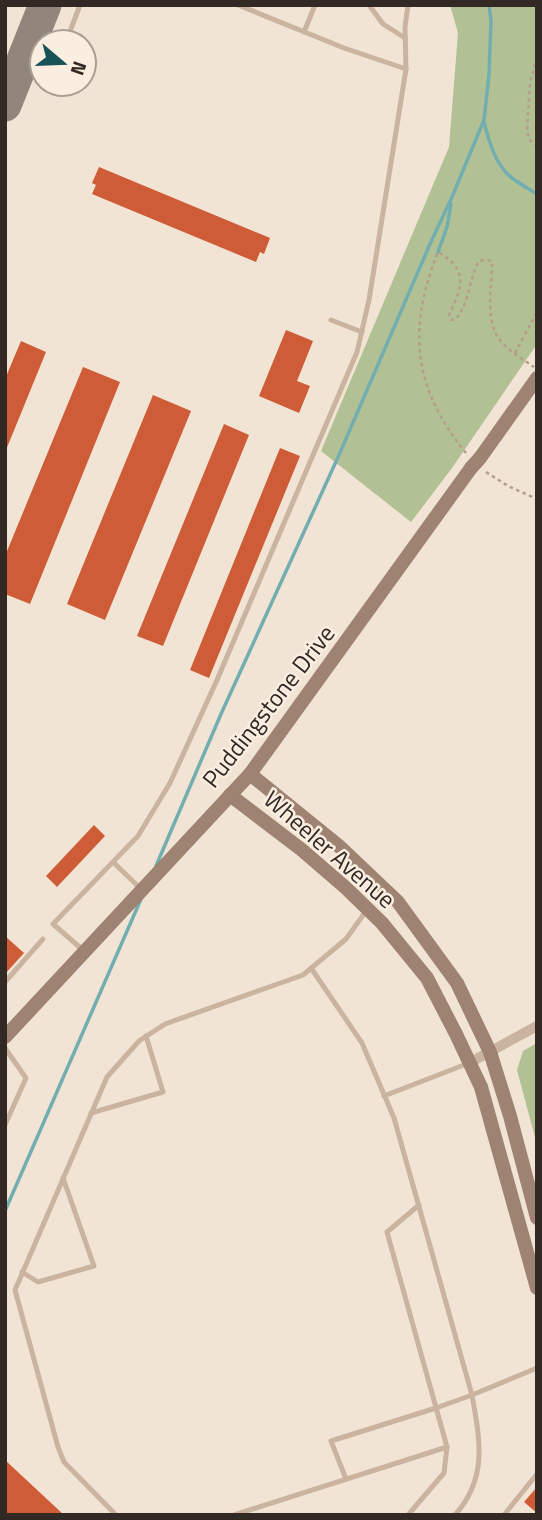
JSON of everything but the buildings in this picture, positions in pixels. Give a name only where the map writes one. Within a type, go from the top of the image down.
[{"type":"street","name":"Puddingstone Drive","points":[[5,1037],[250,774],[537,378]]},
{"type":"street","name":"Wheeler Avenue","points":[[250,774],[340,847],[398,902],[457,982],[490,1052],[537,1218]]},
{"type":"street","name":"Wheeler Avenue","points":[[230,795],[302,850],[368,909],[427,978],[481,1087],[537,1288]]},
{"type":"street","points":[[469,1063],[537,1026]]},
{"type":"lane","points":[[71,28],[80,5]]},
{"type":"lane","points":[[238,5],[344,48],[406,69]]},
{"type":"lane","points":[[304,32],[315,5]]},
{"type":"lane","points":[[369,5],[383,24],[405,38]]},
{"type":"lane","points":[[85,952],[53,924],[138,836],[170,783],[217,680],[357,352],[369,300],[406,69],[405,27],[408,5]]},
{"type":"lane","points":[[331,320],[362,332]]},
{"type":"lane","points":[[113,862],[142,890]]},
{"type":"lane","points":[[116,1515],[64,1462],[58,1447],[15,1290],[22,1272],[107,1077],[139,1041],[166,1024],[303,975],[346,939],[368,909]]},
{"type":"lane","points":[[5,982],[43,939]]},
{"type":"lane","points":[[311,968],[362,1043],[394,1118],[472,1395],[480,1437],[478,1473],[465,1503],[455,1515]]},
{"type":"lane","points":[[91,1114],[163,1092],[146,1036]]},
{"type":"lane","points":[[5,1048],[26,1078],[5,1125]]},
{"type":"lane","points":[[384,1096],[469,1063]]},
{"type":"lane","points":[[22,1272],[38,1282],[94,1266],[63,1178]]},
{"type":"lane","points":[[408,1515],[444,1474],[447,1447],[387,1232],[419,1205]]},
{"type":"lane","points":[[346,1479],[331,1441],[436,1408],[537,1368]]},
{"type":"lane","points":[[233,1515],[447,1447]]},
{"type":"lane","points":[[504,1515],[537,1474]]},
{"type":"path","points":[[537,57],[530,83],[527,130],[529,139],[537,147]]},
{"type":"path","points":[[537,368],[514,353],[497,336],[491,320],[492,262],[479,261],[462,311],[458,318],[452,320],[449,315],[459,291],[460,276],[453,262],[438,253],[425,289],[419,322],[419,353],[431,396],[445,424],[475,463],[508,486],[537,499]]},
{"type":"path","points":[[514,353],[537,312]]},
{"type":"green space","points":[[450,5],[537,5],[537,344],[452,468],[411,522],[321,451],[449,147],[458,33]]},
{"type":"green space","points":[[537,1043],[537,1145],[517,1070],[523,1051]]},
{"type":"waterway","points":[[156,866],[484,120],[489,75],[489,5]]},
{"type":"waterway","points":[[484,122],[494,152],[506,173],[537,194]]},
{"type":"waterway","points":[[438,252],[447,227],[451,204]]},
{"type":"waterway","points":[[5,1211],[141,899]]},
{"type":"taxiway","points":[[5,105],[45,5]]}]
